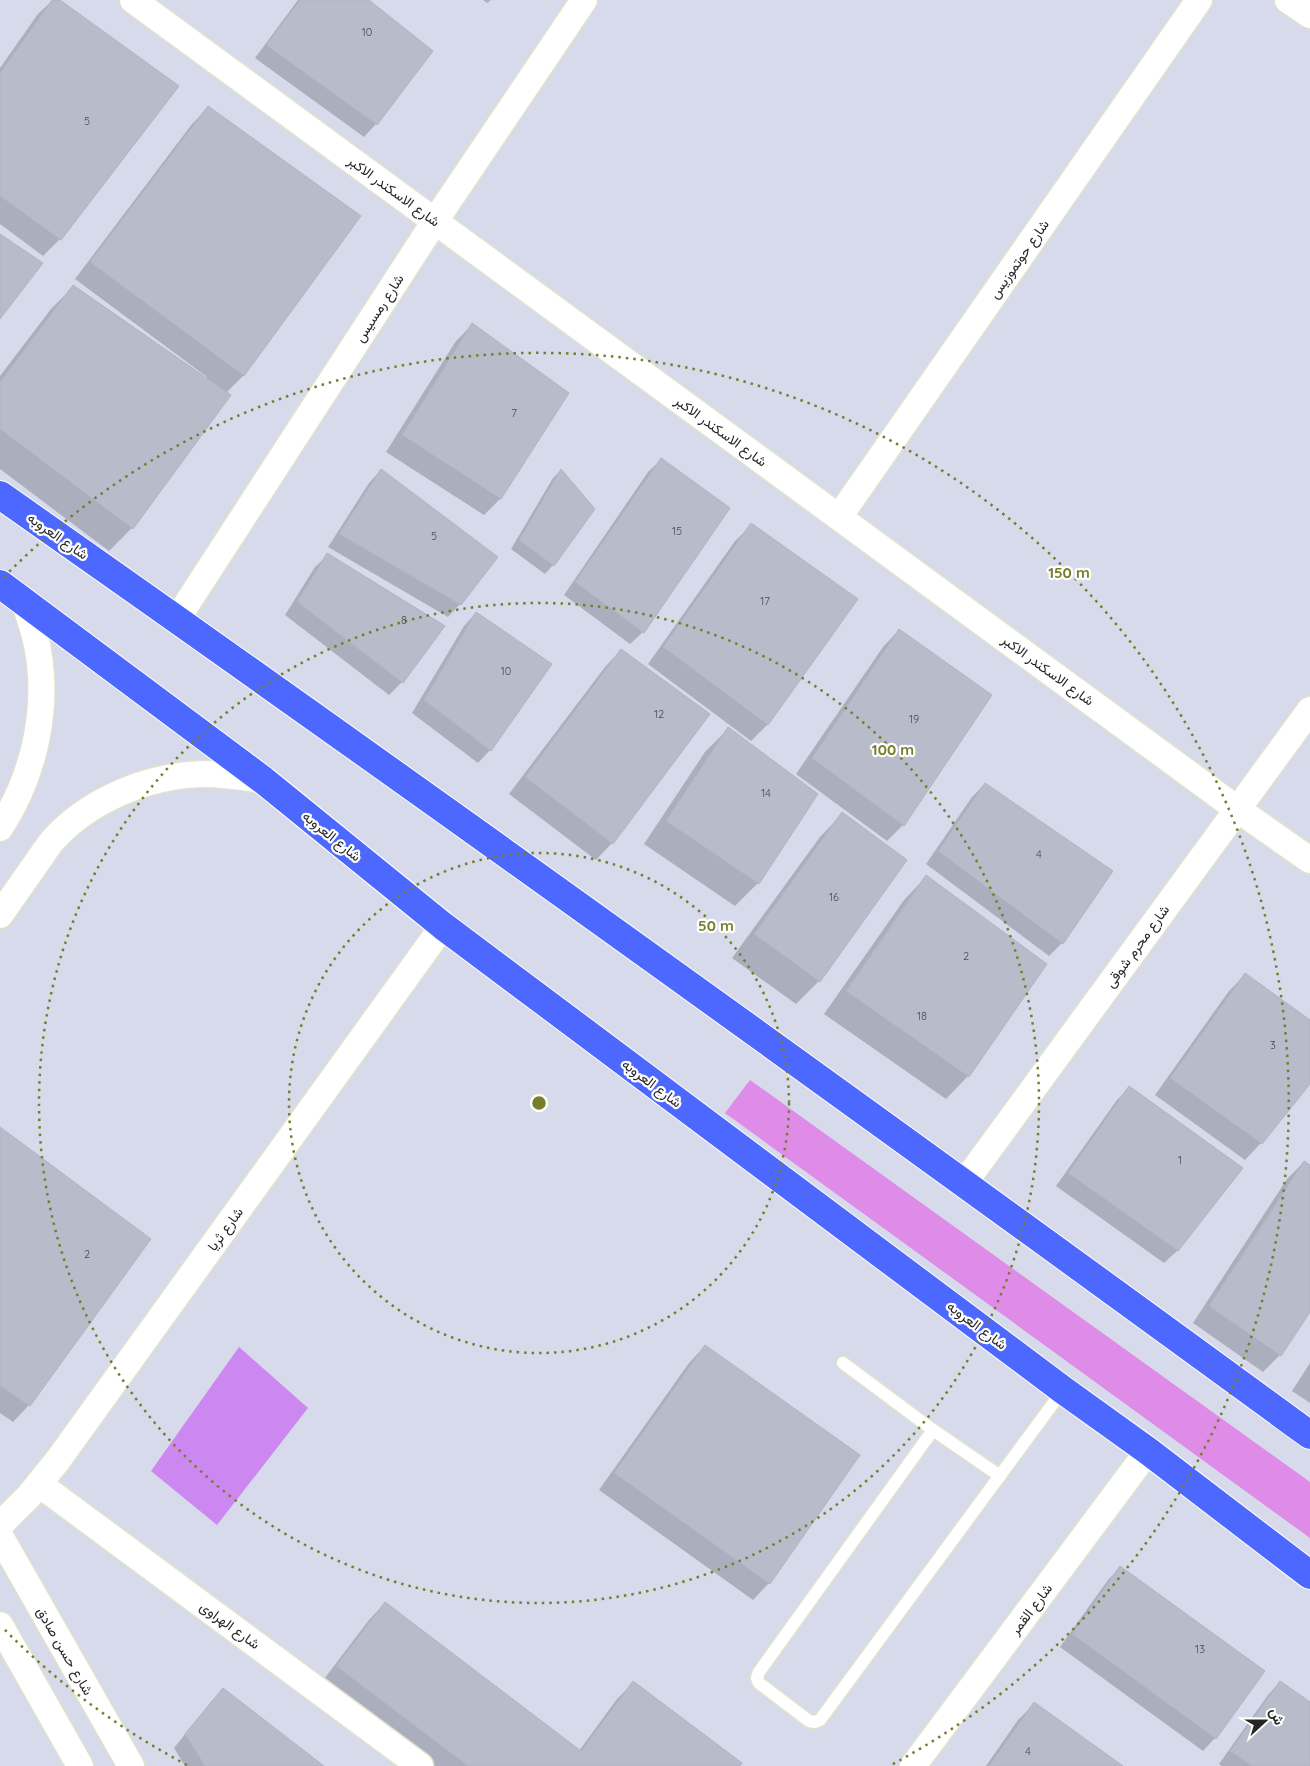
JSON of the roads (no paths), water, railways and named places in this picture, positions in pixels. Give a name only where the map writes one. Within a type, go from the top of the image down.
[{"type":"highway","name":"شارع العروبه","points":[[0,495],[177,619],[965,1182],[1310,1435]]},
{"type":"highway","name":"شارع العروبه","points":[[0,584],[263,780],[443,926],[1063,1390],[1148,1451],[1310,1575]]},
{"type":"street","name":"شارع الاسكندر الاكبر","points":[[133,0],[1310,860]]},
{"type":"street","name":"شارع رمسيس","points":[[177,619],[435,221],[584,0]]},
{"type":"street","name":"شارع حوتموزيس","points":[[839,517],[1199,0]]},
{"type":"street","points":[[1288,0],[1310,15]]},
{"type":"street","points":[[0,828],[11,812],[26,778],[36,744],[41,709],[41,673],[35,637],[25,603]]},
{"type":"street","name":"شارع محرم شوقى","points":[[965,1182],[1310,710]]},
{"type":"street","points":[[0,915],[52,840],[92,808],[116,795],[139,786],[170,778],[193,775],[232,775],[263,780]]},
{"type":"street","name":"شارع ثريا","points":[[0,1525],[39,1484],[443,926]]},
{"type":"street","name":"شارع القمر","points":[[913,1766],[1148,1451]]},
{"type":"street","name":"شارع الهراوى","points":[[39,1484],[420,1766]]},
{"type":"street","name":"شارع حسن صادق","points":[[0,1536],[131,1766]]},
{"type":"street","points":[[0,1625],[80,1766]]},
{"type":"lane","points":[[843,1363],[933,1430],[1000,1476]]},
{"type":"lane","points":[[933,1430],[759,1672],[757,1678],[759,1683],[809,1721],[815,1722],[820,1720],[1063,1390]]}]
